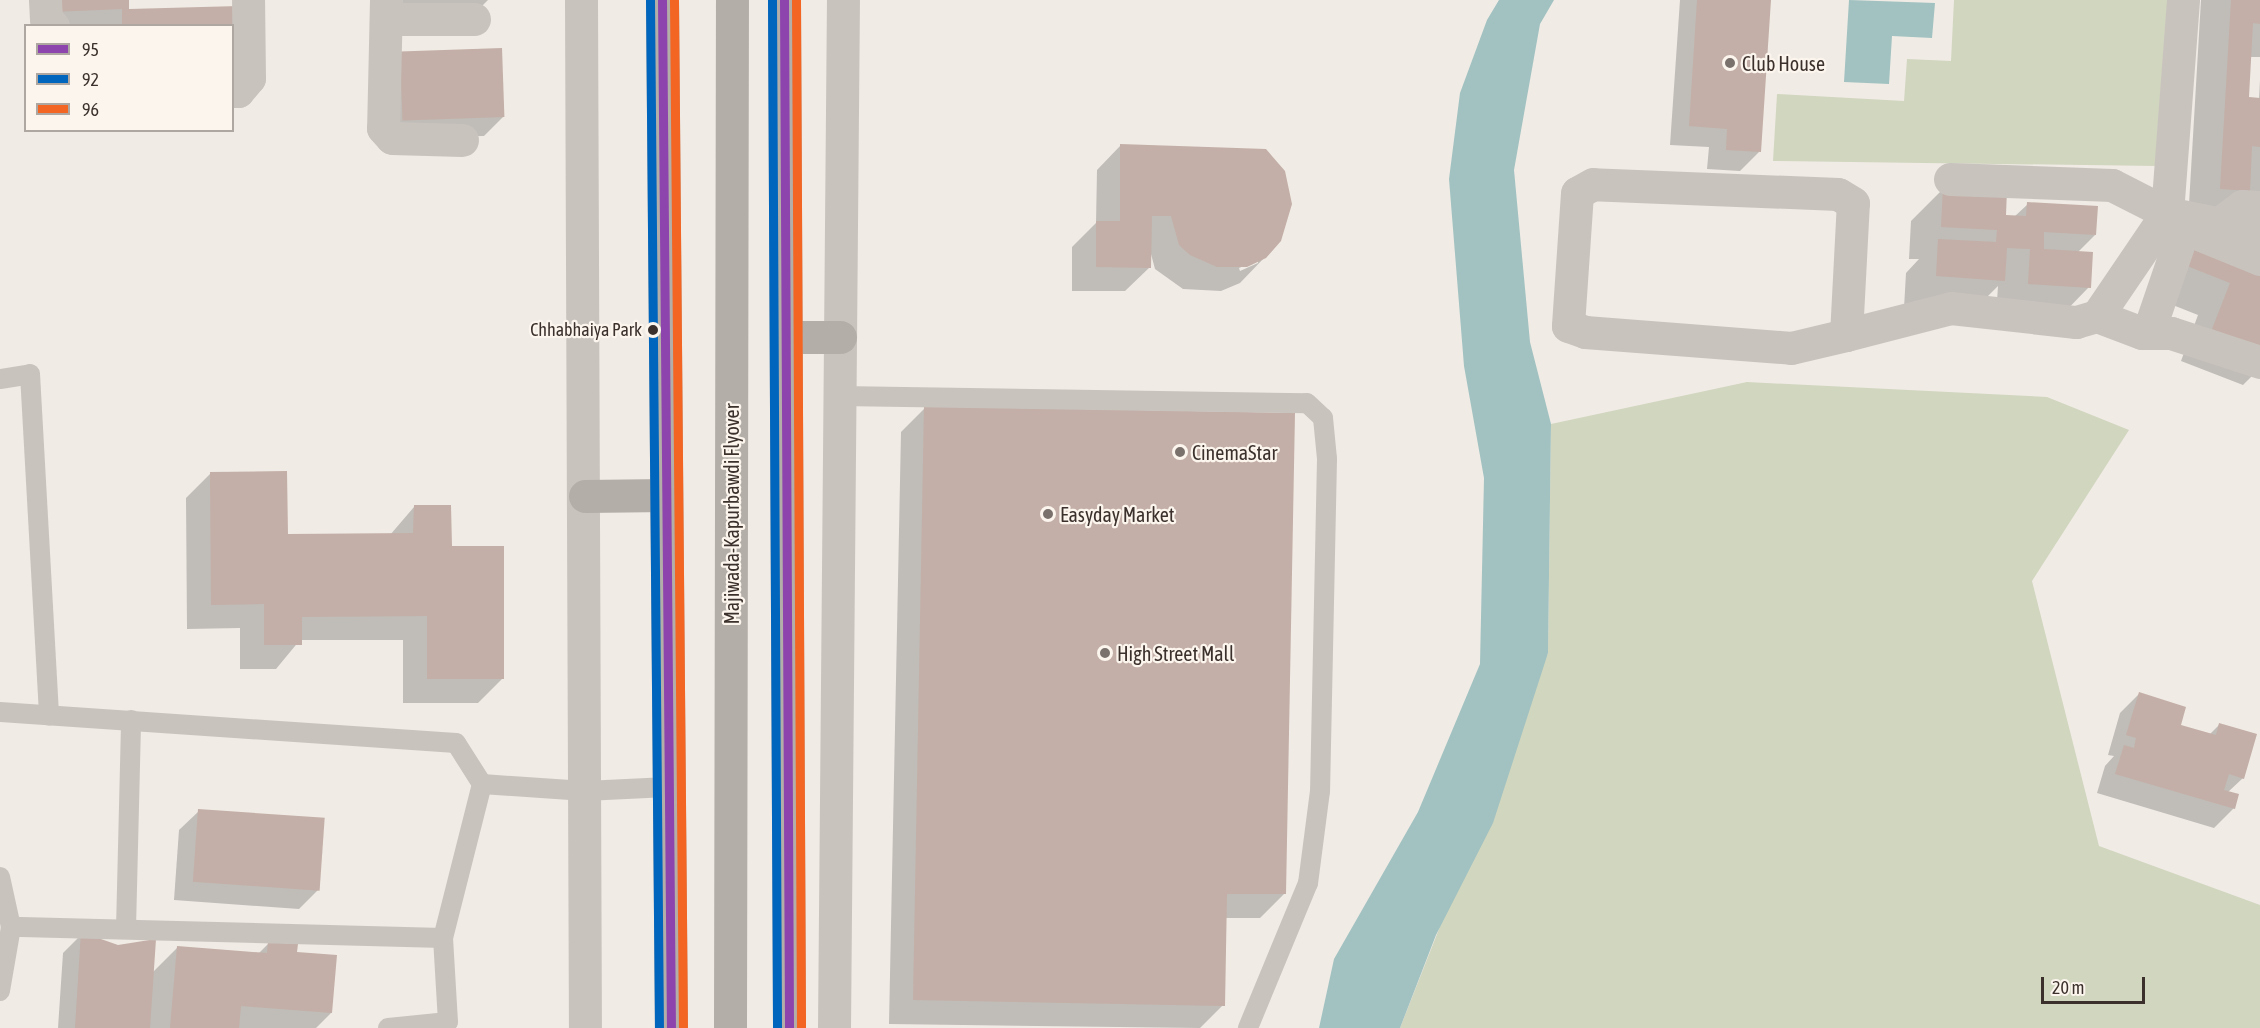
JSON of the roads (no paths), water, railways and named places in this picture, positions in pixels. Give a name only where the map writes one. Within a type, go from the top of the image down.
[{"type":"highway","points":[[662,0],[670,1028]]},
{"type":"highway","name":"Majiwada-Kapurbawdi Flyover","points":[[730,1028],[732,0]]},
{"type":"highway","points":[[784,0],[789,1028]]},
{"type":"highway","points":[[786,337],[840,337]]},
{"type":"highway","points":[[585,496],[666,495]]},
{"type":"street","points":[[45,0],[46,19],[50,24]]},
{"type":"street","points":[[234,91],[238,91],[249,78],[248,0]]},
{"type":"street","points":[[581,0],[585,496],[585,1028]]},
{"type":"street","points":[[834,1028],[843,0]]},
{"type":"street","points":[[2097,316],[2167,213],[2183,0]]},
{"type":"street","points":[[462,140],[392,138],[383,128],[386,9],[474,19]]},
{"type":"street","points":[[1950,179],[2112,186],[2167,213],[2260,232]]},
{"type":"street","points":[[1846,334],[1852,203],[1838,194],[1593,184],[1577,193],[1568,326],[1585,332],[1791,348],[1951,308],[2076,322],[2097,316],[2148,333],[2171,333],[2260,362]]},
{"type":"street","points":[[2217,225],[2242,206],[2260,207]]},
{"type":"street","points":[[2148,333],[2184,228],[2260,259]]},
{"type":"lane","points":[[0,379],[30,374],[49,715]]},
{"type":"lane","points":[[840,396],[1307,404],[1323,418],[1327,459],[1320,791],[1308,883],[1248,1028]]},
{"type":"lane","points":[[0,712],[456,743],[482,784],[443,938],[448,1022],[388,1028]]},
{"type":"lane","points":[[126,929],[131,720]]},
{"type":"lane","points":[[482,784],[585,791],[669,787]]},
{"type":"lane","points":[[0,877],[11,927],[0,991]]},
{"type":"lane","points":[[11,927],[443,938]]},
{"type":"water","points":[[1499,0],[1554,0],[1540,24],[1514,170],[1530,342],[1551,424],[1548,653],[1493,823],[1436,935],[1400,1028],[1319,1028],[1334,959],[1418,812],[1480,664],[1484,478],[1464,366],[1449,179],[1460,93],[1487,20]]},
{"type":"water","points":[[1849,0],[1935,3],[1932,38],[1892,36],[1889,84],[1844,82]]},
{"type":"place","name":"Club House","points":[[1730,63]]},
{"type":"place","name":"Chhabhaiya Park","points":[[653,330]]},
{"type":"place","name":"CinemaStar","points":[[1180,452]]},
{"type":"place","name":"Easyday Market","points":[[1048,514]]},
{"type":"place","name":"High Street Mall","points":[[1105,653]]}]
